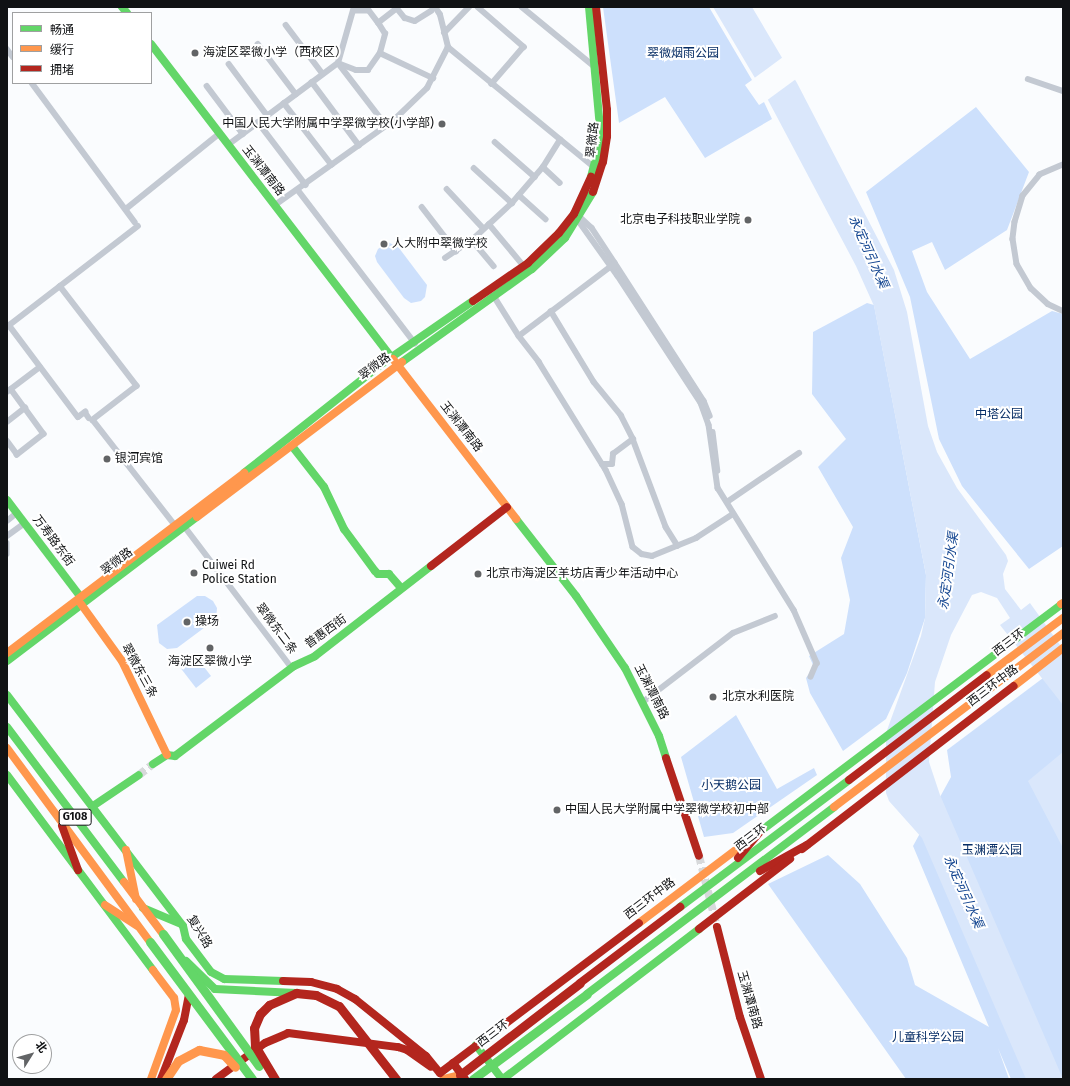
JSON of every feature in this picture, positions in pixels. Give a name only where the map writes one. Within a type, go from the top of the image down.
[{"type":"main road","name":"翠微路","points":[[7,653],[185,527],[292,446],[416,343],[524,266],[577,217],[594,167],[601,138],[589,7]]},
{"type":"main road","name":"翠微路","points":[[7,661],[175,525],[396,361],[494,296],[549,255],[577,217],[596,186],[607,136],[607,110],[596,7]]},
{"type":"main road","name":"玉渊潭南路","points":[[152,45],[576,596],[625,668],[659,736],[699,856]]},
{"type":"main road","points":[[292,446],[324,487],[344,529],[375,571],[378,574],[389,574],[401,588]]},
{"type":"main road","name":"万寿路东街","points":[[7,500],[81,600]]},
{"type":"main road","name":"普惠西街","points":[[154,764],[167,754],[175,756],[292,668],[315,656],[388,601],[401,588],[507,507]]},
{"type":"main road","name":"翠微东三条","points":[[81,600],[122,661],[167,754]]},
{"type":"main road","name":"西三环中路","points":[[443,1077],[452,1064],[1062,603]]},
{"type":"main road","name":"西三环","points":[[459,1078],[580,983],[727,871],[874,762],[1063,618]]},
{"type":"main road","name":"西三环","points":[[473,1079],[734,885],[1059,636]]},
{"type":"main road","name":"西三环中路","points":[[807,845],[876,790],[1063,648]]},
{"type":"main road","name":"复兴路","points":[[7,695],[126,850],[181,924],[186,939],[206,967],[217,977],[231,980],[311,982],[337,989],[355,999],[421,1051],[443,1077]]},
{"type":"main road","name":"G108","points":[[7,726],[163,934],[269,1079]]},
{"type":"main road","name":"G108","points":[[7,748],[252,1079]]},
{"type":"main road","points":[[7,775],[171,992],[176,1010],[151,1079]]},
{"type":"main road","points":[[93,806],[139,775]]},
{"type":"main road","points":[[60,821],[78,870]]},
{"type":"main road","points":[[727,871],[762,830]]},
{"type":"main road","points":[[734,885],[807,845]]},
{"type":"main road","points":[[476,1046],[503,1079],[807,845]]},
{"type":"main road","points":[[126,850],[140,904],[181,924]]},
{"type":"main road","points":[[105,905],[139,926]]},
{"type":"main road","name":"玉渊潭南路","points":[[717,927],[740,1017],[761,1079]]},
{"type":"main road","points":[[171,946],[215,989],[316,995],[339,1006],[396,1079]]},
{"type":"main road","points":[[275,1079],[255,1046],[254,1028],[264,1009],[273,1002],[296,993]]},
{"type":"main road","points":[[161,1079],[184,1020],[189,995]]},
{"type":"main road","points":[[216,1079],[270,1040],[294,1033],[398,1047],[411,1052],[443,1077],[459,1078]]},
{"type":"main road","points":[[166,1079],[184,1056],[206,1050],[224,1055],[245,1079]]},
{"type":"main road","points":[[452,1064],[459,1078]]},
{"type":"street","points":[[444,33],[469,7]]},
{"type":"street","points":[[478,7],[524,47],[492,84]]},
{"type":"street","points":[[522,7],[595,67]]},
{"type":"street","points":[[378,23],[396,8],[405,18],[415,21],[433,9],[440,14],[448,47],[594,167]]},
{"type":"street","points":[[228,145],[338,63],[348,23],[354,9],[369,11],[384,34],[380,53],[368,70],[356,70],[338,63]]},
{"type":"street","points":[[286,25],[323,74]]},
{"type":"street","points":[[258,44],[296,94]]},
{"type":"street","points":[[275,205],[306,185],[386,125],[427,88],[448,47]]},
{"type":"street","points":[[380,53],[433,78]]},
{"type":"street","points":[[338,63],[386,125]]},
{"type":"street","points":[[229,64],[267,115]]},
{"type":"street","points":[[1028,79],[1063,91]]},
{"type":"street","points":[[312,82],[359,145]]},
{"type":"street","points":[[33,84],[137,224],[8,326],[78,417],[85,412],[89,418]]},
{"type":"street","points":[[206,86],[243,134]]},
{"type":"street","points":[[284,103],[332,165]]},
{"type":"street","points":[[258,122],[306,185]]},
{"type":"street","points":[[126,209],[219,134]]},
{"type":"street","points":[[445,258],[472,240],[512,203],[543,167],[560,140]]},
{"type":"street","points":[[495,142],[535,177]]},
{"type":"street","points":[[1063,165],[1040,174],[1024,196],[1015,222],[1013,239],[1017,264],[1031,288],[1048,304],[1063,311]]},
{"type":"street","points":[[543,167],[560,183]]},
{"type":"street","points":[[474,168],[512,203]]},
{"type":"street","points":[[447,189],[484,229]]},
{"type":"street","points":[[298,190],[416,343]]},
{"type":"street","points":[[519,195],[546,219]]},
{"type":"street","points":[[422,207],[456,251]]},
{"type":"street","points":[[577,217],[613,265],[701,403],[709,425],[712,459],[718,488],[727,502],[732,514],[784,589],[817,663],[811,677]]},
{"type":"street","points":[[489,224],[524,266]]},
{"type":"street","points":[[472,240],[494,266]]},
{"type":"street","points":[[519,336],[613,265]]},
{"type":"street","points":[[60,286],[137,386],[94,420],[175,525]]},
{"type":"street","points":[[494,296],[519,336],[539,362],[602,464],[622,504],[633,547],[642,554],[652,556],[678,546],[732,514]]},
{"type":"street","points":[[552,311],[594,382],[621,415],[633,439],[666,527],[678,546]]},
{"type":"street","points":[[7,441],[18,455],[44,434],[25,408],[9,391],[40,367]]},
{"type":"street","points":[[7,422],[25,408]]},
{"type":"street","points":[[602,464],[612,464],[613,454],[633,439]]},
{"type":"street","points":[[727,502],[799,454]]},
{"type":"street","points":[[7,521],[17,513]]},
{"type":"street","points":[[7,536],[25,523]]},
{"type":"street","name":"翠微东二条","points":[[185,527],[292,668]]},
{"type":"street","points":[[7,543],[7,554]]},
{"type":"street","points":[[643,702],[733,633],[775,616]]},
{"type":"green space","name":"翠微烟雨公园","points":[[603,7],[709,7],[752,80],[745,85],[759,105],[764,102],[772,119],[705,158],[665,97],[619,123]]},
{"type":"green space","name":"中塔公园","points":[[976,107],[1029,172],[1007,230],[945,270],[932,242],[912,251],[927,292],[970,359],[1052,311],[1063,314],[1063,546],[1029,569],[962,486],[939,439],[910,297],[866,192]]},
{"type":"green space","points":[[388,242],[399,248],[427,285],[425,297],[421,301],[411,303],[404,298],[377,262],[375,256],[378,249]]},
{"type":"green space","points":[[867,303],[874,305],[926,575],[925,618],[907,673],[886,719],[843,751],[810,693],[806,678],[814,667],[809,656],[844,634],[850,600],[841,558],[853,527],[818,467],[846,439],[812,394],[813,332]]},
{"type":"green space","name":"操场","points":[[197,596],[205,596],[213,601],[217,608],[216,619],[177,648],[167,649],[159,643],[157,625]]},
{"type":"green space","points":[[194,654],[211,676],[196,688],[179,666]]},
{"type":"green space","name":"玉渊潭公园","points":[[1063,663],[1063,1079],[1011,1079],[998,1048],[1009,1079],[906,1079],[768,884],[828,855],[860,884],[907,958],[915,985],[989,1027],[913,846],[951,777],[947,750]]},
{"type":"green space","name":"小天鹅公园","points":[[736,715],[777,789],[814,768],[817,775],[733,833],[704,837],[681,757]]},
{"type":"water","name":"永定河引水渠","points":[[713,7],[752,7],[797,83],[894,270],[907,312],[928,426],[937,452],[957,488],[1006,555],[1008,561],[1003,574],[1005,589],[1021,610],[1030,603],[1063,649],[1063,705],[1000,625],[1010,618],[997,598],[981,592],[972,595],[951,635],[935,682],[929,762],[940,795],[1063,1079],[1026,1079],[922,838],[889,801],[886,793],[886,733],[921,636],[925,618],[926,575],[874,306],[856,266],[768,100]]},
{"type":"water","points":[[1063,752],[1063,848],[1028,781]]},
{"type":"pier","points":[[783,57],[796,79],[766,101],[753,79]]},
{"type":"tunnel","points":[[139,775],[153,764]]},
{"type":"tunnel","points":[[699,856],[717,927]]},
{"type":"traffic: fast","points":[[122,7],[126,12]]},
{"type":"traffic: fast","points":[[589,7],[601,138],[591,177]]},
{"type":"traffic: fast","points":[[152,45],[393,359]]},
{"type":"traffic: fast","points":[[402,362],[532,269],[565,238],[593,192]]},
{"type":"traffic: fast","points":[[244,473],[383,363],[473,301]]},
{"type":"traffic: fast","points":[[292,446],[324,487],[344,529],[375,571],[378,574],[389,574],[401,588]]},
{"type":"traffic: fast","points":[[7,500],[80,596]]},
{"type":"traffic: fast","points":[[7,661],[197,517]]},
{"type":"traffic: fast","points":[[516,519],[576,596],[625,668],[659,736],[666,758]]},
{"type":"traffic: fast","points":[[153,764],[167,755],[175,756],[294,666],[315,656],[431,566]]},
{"type":"traffic: fast","points":[[762,830],[1063,603]]},
{"type":"traffic: fast","points":[[7,695],[183,926],[186,939],[211,972],[224,979],[283,981]]},
{"type":"traffic: fast","points":[[7,727],[124,882]]},
{"type":"traffic: fast","points":[[7,775],[153,970]]},
{"type":"traffic: fast","points":[[93,806],[139,775]]},
{"type":"traffic: fast","points":[[680,907],[849,780]]},
{"type":"traffic: fast","points":[[587,994],[834,807]]},
{"type":"traffic: fast","points":[[143,908],[181,924]]},
{"type":"traffic: fast","points":[[503,1079],[699,929]]},
{"type":"traffic: fast","points":[[163,934],[259,1066]]},
{"type":"traffic: fast","points":[[150,942],[252,1079]]},
{"type":"traffic: fast","points":[[186,961],[215,989],[296,993]]},
{"type":"traffic: fast","points":[[473,1079],[587,994]]},
{"type":"traffic: fast","points":[[476,1045],[502,1079]]},
{"type":"traffic: slow","points":[[393,359],[516,519]]},
{"type":"traffic: slow","points":[[197,517],[402,362]]},
{"type":"traffic: slow","points":[[7,653],[244,473]]},
{"type":"traffic: slow","points":[[81,604],[122,661],[167,755]]},
{"type":"traffic: slow","points":[[987,675],[1063,618]]},
{"type":"traffic: slow","points":[[834,807],[1063,633]]},
{"type":"traffic: slow","points":[[1014,686],[1063,648]]},
{"type":"traffic: slow","points":[[7,748],[150,942]]},
{"type":"traffic: slow","points":[[639,923],[762,830]]},
{"type":"traffic: slow","points":[[126,850],[136,899]]},
{"type":"traffic: slow","points":[[124,882],[163,934]]},
{"type":"traffic: slow","points":[[105,905],[137,926]]},
{"type":"traffic: slow","points":[[151,1079],[176,1010],[174,998],[153,970]]},
{"type":"traffic: slow","points":[[166,1079],[178,1061],[199,1050],[224,1055],[235,1067]]},
{"type":"traffic: slow","points":[[444,1079],[460,1075]]},
{"type":"traffic: jam","points":[[593,192],[603,162],[607,136],[607,110],[596,7]]},
{"type":"traffic: jam","points":[[473,301],[528,263],[559,233],[574,214],[591,177]]},
{"type":"traffic: jam","points":[[431,566],[507,507]]},
{"type":"traffic: jam","points":[[849,780],[987,675]]},
{"type":"traffic: jam","points":[[802,849],[1014,686]]},
{"type":"traffic: jam","points":[[666,758],[699,856]]},
{"type":"traffic: jam","points":[[62,826],[78,870]]},
{"type":"traffic: jam","points":[[738,858],[762,829]]},
{"type":"traffic: jam","points":[[760,871],[807,845]]},
{"type":"traffic: jam","points":[[699,929],[790,859]]},
{"type":"traffic: jam","points":[[580,983],[680,907]]},
{"type":"traffic: jam","points":[[440,1073],[639,923]]},
{"type":"traffic: jam","points":[[717,927],[740,1017],[761,1079]]},
{"type":"traffic: jam","points":[[283,981],[311,982],[337,989],[355,999],[426,1056],[440,1073]]},
{"type":"traffic: jam","points":[[460,1075],[580,983]]},
{"type":"traffic: jam","points":[[275,1079],[255,1046],[254,1028],[260,1014],[269,1005],[296,993],[316,995],[339,1006],[396,1079]]},
{"type":"traffic: jam","points":[[161,1079],[184,1020],[189,995]]},
{"type":"traffic: jam","points":[[216,1079],[265,1043],[288,1033],[398,1047],[407,1050],[431,1067]]},
{"type":"traffic: jam","points":[[453,1063],[465,1079]]},
{"type":"place","name":"海淀区翠微小学（西校区）","points":[[195,53]]},
{"type":"place","name":"中国人民大学附属中学翠微学校(小学部)","points":[[442,124]]},
{"type":"place","name":"北京电子科技职业学院","points":[[748,220]]},
{"type":"place","name":"人大附中翠微学校","points":[[384,244]]},
{"type":"place","name":"银河宾馆","points":[[107,459]]},
{"type":"place","name":"Cuiwei Rd Police Station","points":[[194,573]]},
{"type":"place","name":"北京市海淀区羊坊店青少年活动中心","points":[[478,574]]},
{"type":"place","name":"操场","points":[[187,622]]},
{"type":"place","name":"海淀区翠微小学","points":[[210,648]]},
{"type":"place","name":"北京水利医院","points":[[713,697]]},
{"type":"place","name":"中国人民大学附属中学翠微学校初中部","points":[[557,810]]},
{"type":"park label","name":"儿童科学公园","points":[[928,1038]]}]
